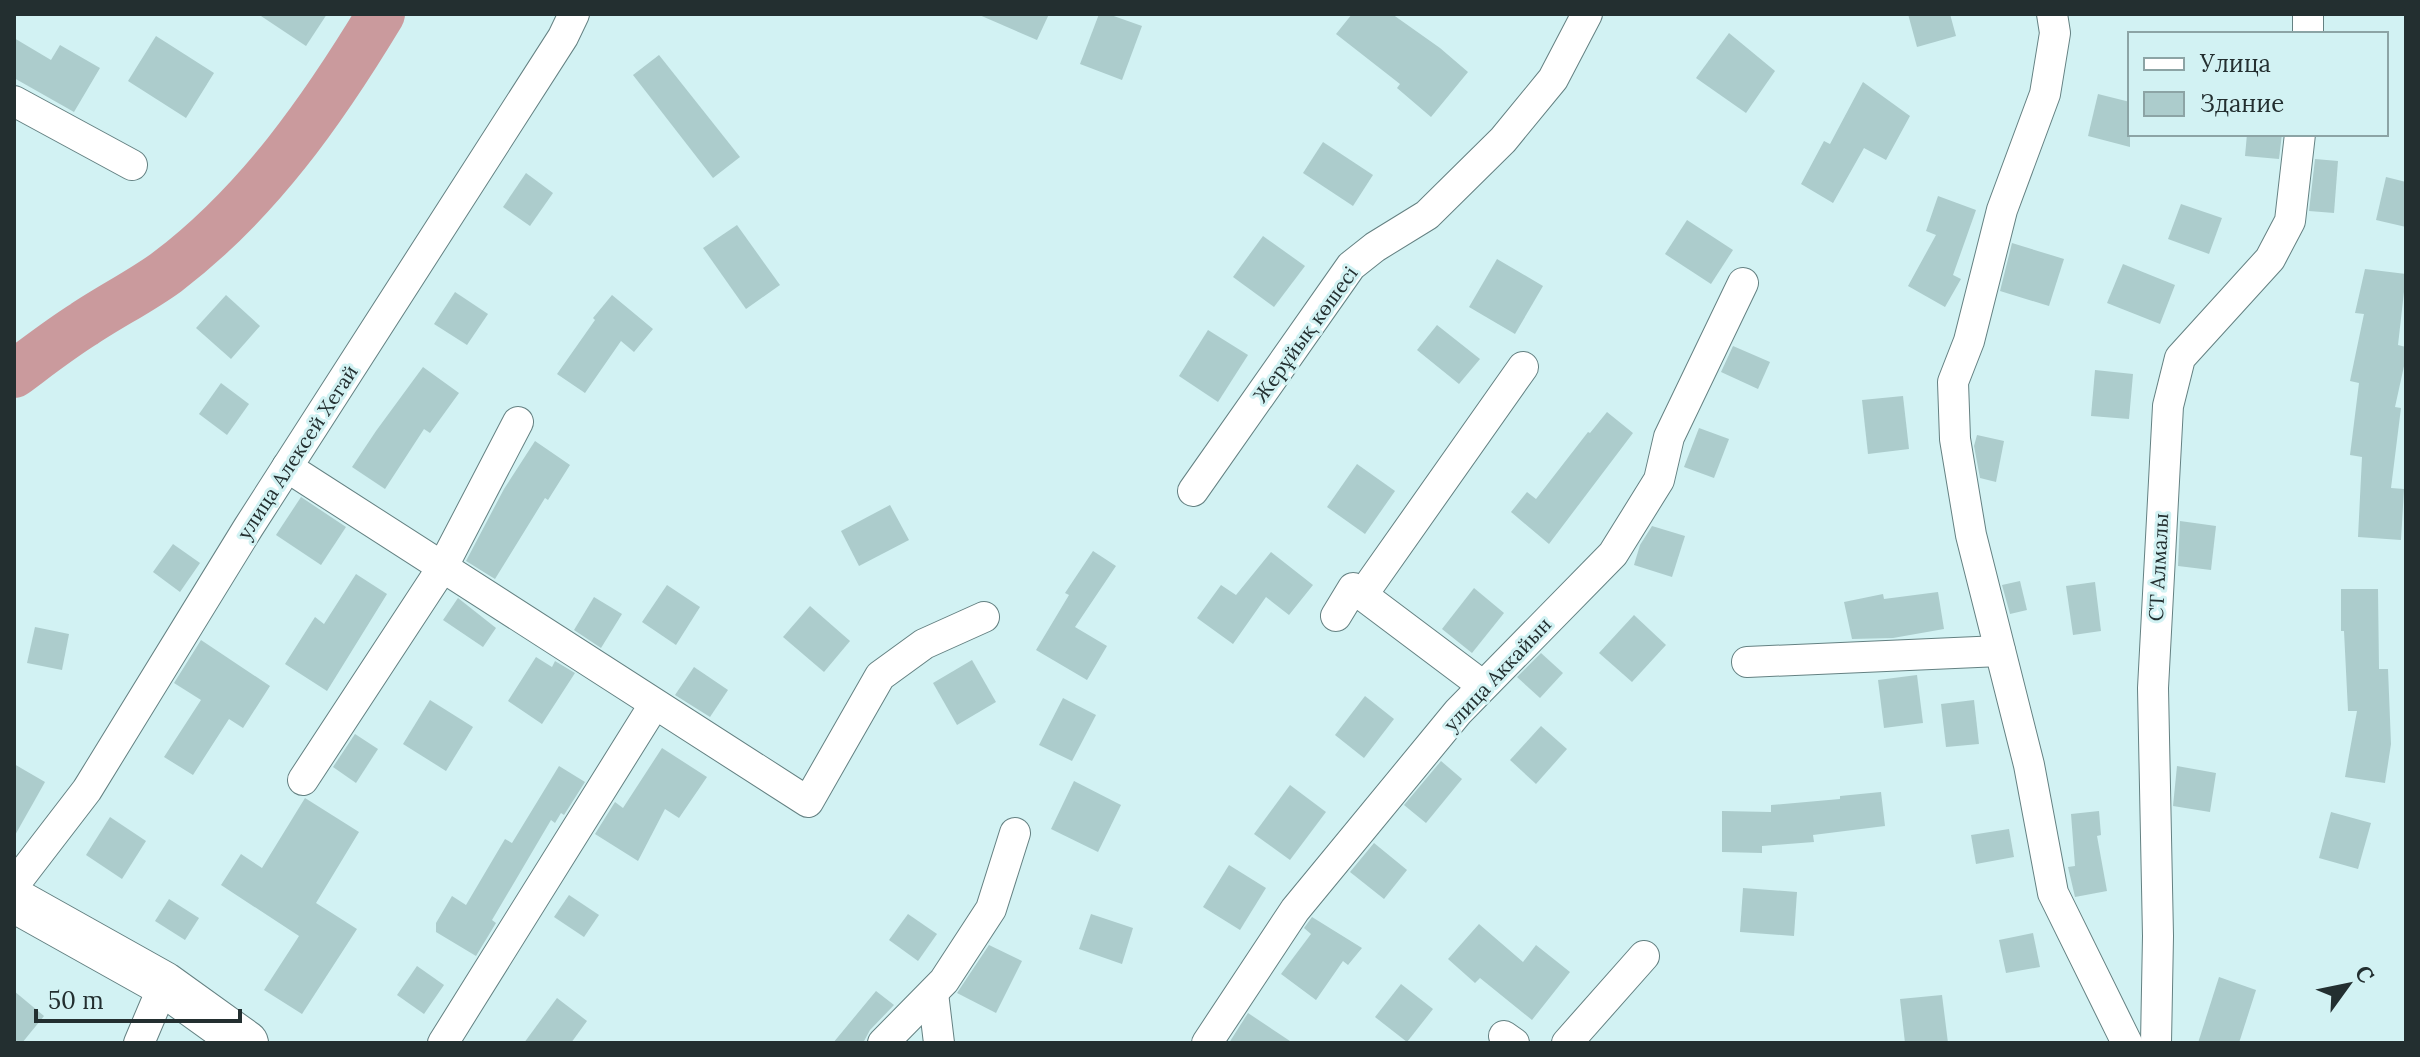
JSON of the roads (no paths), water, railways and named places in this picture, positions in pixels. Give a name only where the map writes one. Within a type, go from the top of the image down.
[{"type":"main road","points":[[14,900],[164,984],[246,1043]]},
{"type":"street","name":"улица Алексей Хегай","points":[[14,885],[87,790],[287,467],[563,37],[574,14]]},
{"type":"street","name":"Жерұйық көшесі","points":[[1193,491],[1351,266],[1375,247],[1427,215],[1503,140],[1553,79],[1587,14]]},
{"type":"street","points":[[2052,14],[2055,33],[2045,94],[2002,210],[1969,341],[1953,382],[1955,439],[1971,535],[2029,765],[2053,893],[2127,1043]]},
{"type":"street","points":[[14,101],[132,165]]},
{"type":"street","name":"СТ Алмалы","points":[[2156,1043],[2158,936],[2153,688],[2168,406],[2180,358],[2270,259],[2290,221],[2300,136]]},
{"type":"street","name":"улица Аккайын","points":[[1207,1043],[1295,910],[1482,685],[1613,554],[1659,480],[1669,437],[1743,283]]},
{"type":"street","points":[[1363,594],[1523,367]]},
{"type":"street","points":[[303,780],[442,568],[518,422]]},
{"type":"street","points":[[287,467],[808,802],[880,676],[924,644],[984,617]]},
{"type":"street","points":[[1336,616],[1353,588],[1482,685]]},
{"type":"street","points":[[1747,662],[2000,651]]},
{"type":"street","points":[[443,1043],[654,705]]},
{"type":"street","points":[[883,1043],[944,981],[991,909],[1015,833]]},
{"type":"street","points":[[1567,1043],[1644,956]]},
{"type":"street","points":[[139,1043],[164,984]]},
{"type":"street","points":[[933,993],[939,1043]]},
{"type":"waterway","points":[[14,374],[75,330],[167,272],[231,216],[312,120],[381,14]]}]
